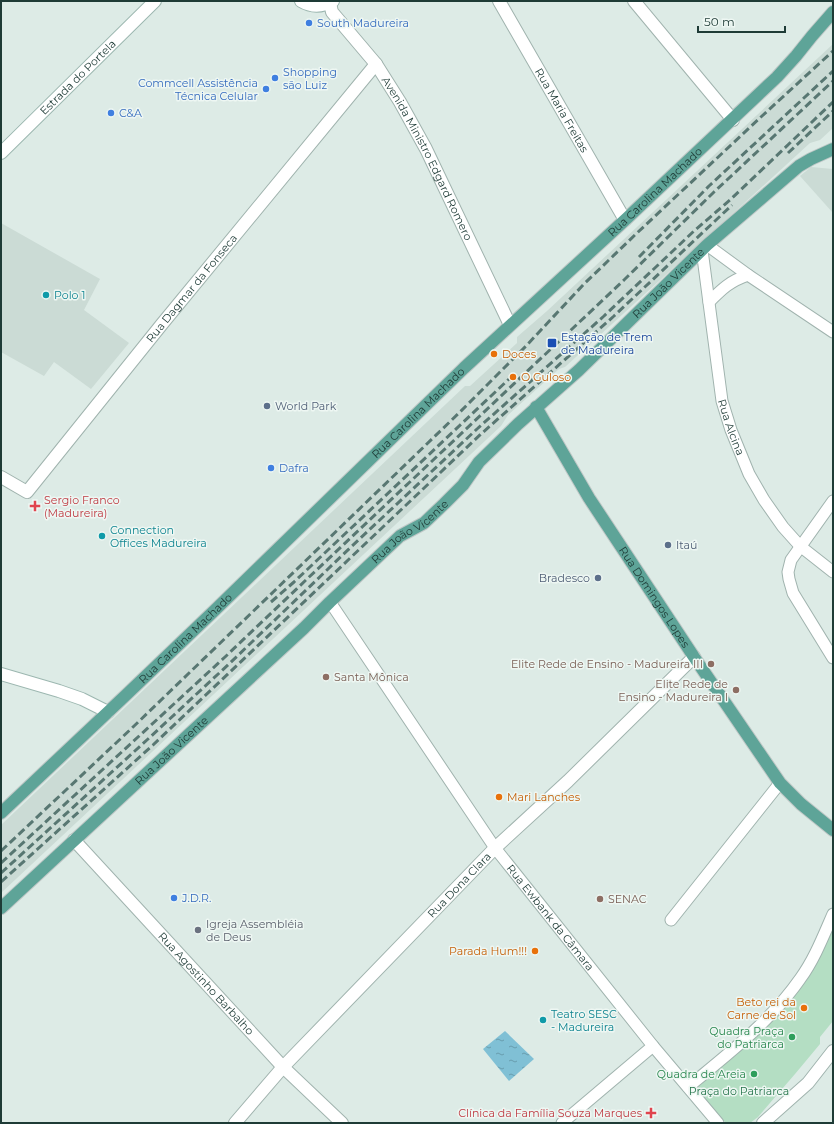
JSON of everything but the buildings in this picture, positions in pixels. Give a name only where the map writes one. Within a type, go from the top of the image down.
[{"type":"main road","name":"Rua Carolina Machado","points":[[1,813],[215,610],[464,368],[733,120],[787,67],[833,12]]},
{"type":"main road","name":"Rua João Vicente","points":[[1,908],[304,628],[400,536],[424,523],[463,485],[480,462],[536,407],[579,370],[704,248],[799,166],[833,149]]},
{"type":"main road","name":"Rua Domingos Lopes","points":[[536,407],[590,498],[694,657],[780,783],[801,804],[833,830]]},
{"type":"street","name":"Estrada do Portela","points":[[1,153],[155,1]]},
{"type":"street","name":"Avenida Ministro Edgard Romero","points":[[301,1],[311,6],[319,6],[332,2],[332,12],[376,64],[400,102],[426,149],[510,325]]},
{"type":"street","name":"Rua Maria Freitas","points":[[499,1],[625,220]]},
{"type":"street","points":[[634,1],[733,120]]},
{"type":"street","name":"Rua Dagmar da Fonseca","points":[[1,477],[27,492],[162,324],[376,64]]},
{"type":"street","points":[[817,156],[833,158]]},
{"type":"street","points":[[704,248],[748,275],[833,332]]},
{"type":"street","name":"Rua Alcina","points":[[704,248],[709,302],[722,401],[731,430],[749,474],[764,500],[783,527],[800,546],[833,572]]},
{"type":"street","points":[[709,302],[729,283],[748,275]]},
{"type":"street","points":[[833,501],[791,560],[788,572],[794,593],[833,658]]},
{"type":"street","name":"Rua Ewbank da Câmara","points":[[330,602],[495,848],[653,1046],[718,1123]]},
{"type":"street","name":"Rua Dona Clara","points":[[235,1123],[284,1067],[495,848],[568,780],[694,657]]},
{"type":"street","points":[[1,674],[82,699],[108,712]]},
{"type":"street","points":[[671,920],[780,783]]},
{"type":"street","name":"Rua Agostinho Barbalho","points":[[74,840],[284,1067],[342,1123]]},
{"type":"street","points":[[688,1087],[742,1043],[783,1000],[800,979],[814,956],[833,914]]},
{"type":"street","points":[[562,1123],[653,1046]]},
{"type":"street","points":[[763,1123],[808,1083],[833,1051]]},
{"type":"shaded area","points":[[833,44],[833,128],[820,140],[810,143],[565,367],[559,369],[508,415],[501,426],[1,893],[1,825],[465,386],[470,386],[517,343],[517,337],[547,311]]},
{"type":"shaded area","points":[[811,167],[833,169],[833,213],[800,176]]},
{"type":"shaded area","name":"Polo 1","points":[[1,223],[100,279],[84,310],[129,343],[91,389],[54,362],[44,376],[1,352]]},
{"type":"green space","name":"Praça do Patriarca","points":[[833,923],[833,1021],[820,1037],[820,1044],[758,1117],[750,1123],[726,1123],[695,1089],[771,1020]]},
{"type":"water","points":[[505,1031],[534,1059],[509,1081],[483,1049]]},
{"type":"railway","points":[[1,851],[132,728],[460,412],[526,346],[584,284],[637,233],[833,51]]},
{"type":"railway","points":[[639,257],[709,186],[833,71]]},
{"type":"railway","points":[[1,863],[225,657],[624,280],[714,192],[833,81]]},
{"type":"railway","points":[[1,873],[230,663],[477,429],[604,316],[694,231],[730,200],[833,102]]},
{"type":"railway","points":[[788,153],[833,111]]},
{"type":"railway","points":[[1,882],[153,745],[481,434],[614,316],[732,205]]},
{"type":"railway","points":[[271,602],[509,379]]},
{"type":"place","name":"South Madureira","points":[[309,23]]},
{"type":"place","name":"Shopping são Luiz","points":[[275,78]]},
{"type":"place","name":"Commcell Assistência Técnica Celular","points":[[266,89]]},
{"type":"place","name":"C&A","points":[[111,113]]},
{"type":"place","name":"Polo 1","points":[[46,295]]},
{"type":"place","name":"Estação de Trem de Madureira","points":[[552,343]]},
{"type":"place","name":"Doces","points":[[494,354]]},
{"type":"place","name":"O Guloso","points":[[513,377]]},
{"type":"place","name":"World Park","points":[[267,406]]},
{"type":"place","name":"Dafra","points":[[271,468]]},
{"type":"place","name":"Sergio Franco (Madureira)","points":[[35,506]]},
{"type":"place","name":"Connection Offices Madureira","points":[[102,536]]},
{"type":"place","name":"Itaú","points":[[668,545]]},
{"type":"place","name":"Bradesco","points":[[598,578]]},
{"type":"place","name":"Elite Rede de Ensino - Madureira III","points":[[711,664]]},
{"type":"place","name":"Santa Mônica","points":[[326,677]]},
{"type":"place","name":"Elite Rede de Ensino - Madureira I","points":[[736,690]]},
{"type":"place","name":"Mari Lanches","points":[[499,797]]},
{"type":"place","name":"J.D.R.","points":[[174,898]]},
{"type":"place","name":"SENAC","points":[[600,899]]},
{"type":"place","name":"Igreja Assembléia de Deus","points":[[198,930]]},
{"type":"place","name":"Parada Hum!!!","points":[[535,951]]},
{"type":"place","name":"Beto rei da Carne de Sol","points":[[804,1008]]},
{"type":"place","name":"Teatro SESC - Madureira","points":[[543,1020]]},
{"type":"place","name":"Quadra Praça do Patriarca","points":[[792,1037]]},
{"type":"place","name":"Quadra de Areia","points":[[754,1074]]},
{"type":"place","name":"Clínica da Família Souza Marques","points":[[651,1113]]}]
